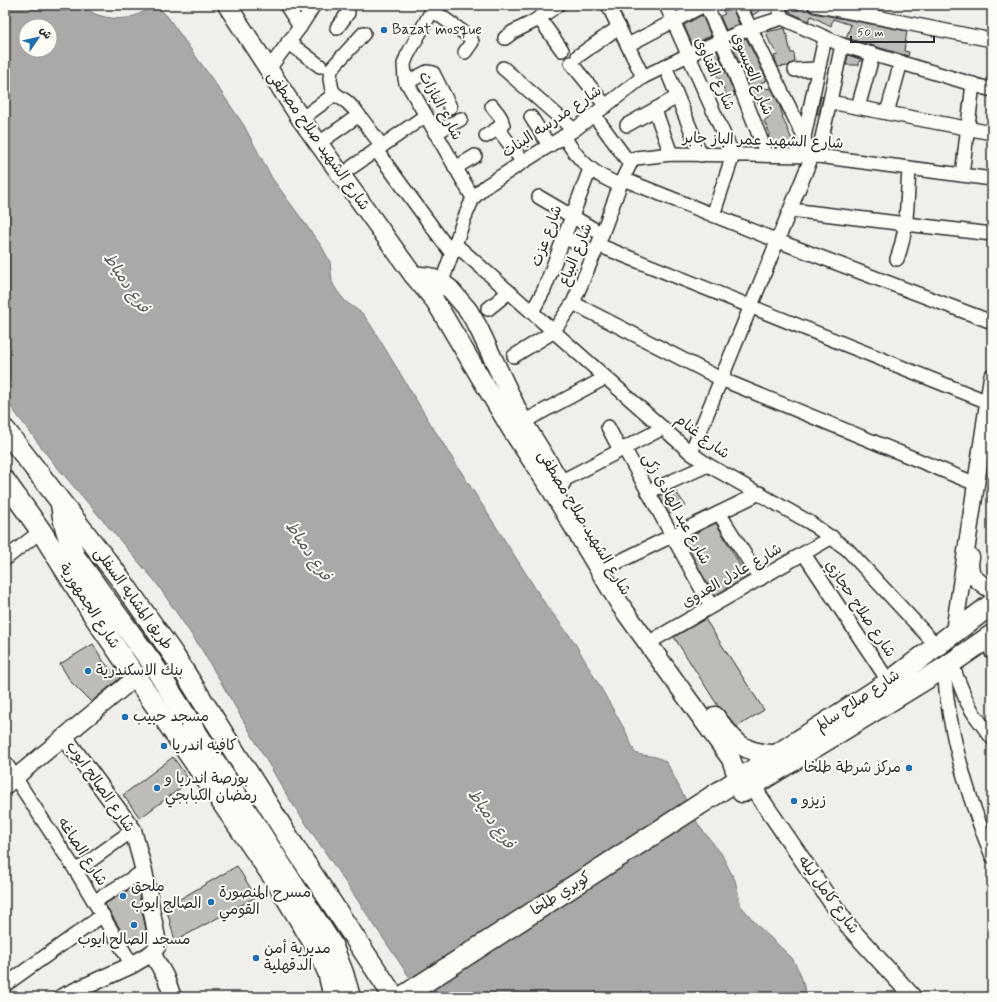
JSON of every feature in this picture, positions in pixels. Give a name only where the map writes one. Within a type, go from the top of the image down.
[{"type":"main road","name":"شارع الشهيد صلاح مصطفى","points":[[227,5],[301,120],[413,275],[435,301],[511,429],[552,492],[621,606],[652,640],[733,740],[744,748],[754,752],[777,754]]},
{"type":"main road","name":"شارع الشهيد صلاح مصطفى","points":[[413,275],[428,277],[442,283],[450,289],[468,310],[478,327],[523,422],[560,482],[608,567],[652,640],[728,754],[745,783]]},
{"type":"main road","name":"طريق المشايه السفلى","points":[[5,430],[119,577],[173,654],[297,851],[394,997]]},
{"type":"main road","name":"شارع الجمهورية","points":[[5,480],[41,531],[94,616],[136,677],[175,716],[318,950],[328,972],[334,997]]},
{"type":"main road","points":[[60,502],[63,521],[75,557],[152,663],[175,716],[332,945],[343,973],[350,997]]},
{"type":"main road","name":"شارع صلاح سالم","points":[[745,783],[777,754],[889,682],[992,604]]},
{"type":"main road","name":"شارع صلاح سالم","points":[[723,796],[948,665],[991,642]]},
{"type":"main road","name":"كوبري طلخا","points":[[402,997],[723,796]]},
{"type":"main road","name":"كوبري طلخا","points":[[417,997],[723,796]]},
{"type":"street","points":[[286,5],[300,27]]},
{"type":"street","points":[[268,70],[300,27],[314,5]]},
{"type":"street","points":[[337,28],[348,13],[347,5]]},
{"type":"street","points":[[608,5],[643,77]]},
{"type":"street","name":"شارع القناوى","points":[[666,5],[733,155]]},
{"type":"street","points":[[628,46],[705,5]]},
{"type":"street","name":"شارع العيسوي","points":[[705,5],[722,41],[767,155]]},
{"type":"street","points":[[739,5],[812,156]]},
{"type":"street","points":[[778,5],[782,18],[842,45],[992,90]]},
{"type":"street","points":[[815,5],[992,40]]},
{"type":"street","points":[[433,8],[470,37],[472,42],[464,52]]},
{"type":"street","name":"شارع البازات","points":[[433,8],[404,64],[405,79],[435,134],[473,198]]},
{"type":"street","points":[[505,38],[512,32],[549,10],[562,50]]},
{"type":"street","name":"شارع مدرسه البنات","points":[[435,301],[473,198],[486,186],[569,133],[643,77],[688,55],[750,28],[782,18]]},
{"type":"street","points":[[606,106],[575,60],[619,27]]},
{"type":"street","points":[[301,120],[335,94],[332,90],[330,79],[331,69],[364,32]]},
{"type":"street","points":[[804,137],[825,38]]},
{"type":"street","points":[[288,42],[320,66]]},
{"type":"street","points":[[691,453],[812,156],[830,102],[842,45]]},
{"type":"street","points":[[858,107],[874,54]]},
{"type":"street","points":[[888,113],[901,62]]},
{"type":"street","points":[[665,66],[701,155]]},
{"type":"street","points":[[503,68],[569,133],[571,148],[590,169],[610,181],[622,182],[713,215],[992,322]]},
{"type":"street","points":[[795,70],[818,69]]},
{"type":"street","points":[[406,83],[428,72],[433,73],[450,106]]},
{"type":"street","points":[[962,175],[973,84]]},
{"type":"street","name":"شارع غنام","points":[[335,94],[348,102],[355,110],[379,148],[453,249],[509,292],[691,453],[708,465],[760,493],[847,549],[936,646]]},
{"type":"street","points":[[627,125],[677,97]]},
{"type":"street","points":[[830,102],[992,133]]},
{"type":"street","points":[[492,106],[502,120],[502,134],[523,162]]},
{"type":"street","points":[[655,110],[671,154]]},
{"type":"street","points":[[594,115],[630,164]]},
{"type":"street","points":[[352,167],[425,116]]},
{"type":"street","points":[[531,117],[550,145]]},
{"type":"street","points":[[435,134],[461,119]]},
{"type":"street","points":[[319,143],[352,120]]},
{"type":"street","points":[[486,136],[503,125]]},
{"type":"street","name":"شارع الشهيد عمر الباز جابر","points":[[630,164],[632,160],[636,158],[671,154],[812,156],[992,179]]},
{"type":"street","points":[[713,215],[733,155]]},
{"type":"street","points":[[455,168],[475,156]]},
{"type":"street","name":"شارع البياع","points":[[553,332],[573,303],[630,164]]},
{"type":"street","points":[[897,259],[906,224],[909,168]]},
{"type":"street","name":"شارع عزت","points":[[532,312],[544,290],[590,169]]},
{"type":"street","points":[[538,197],[571,216],[598,244]]},
{"type":"street","points":[[791,210],[992,234]]},
{"type":"street","points":[[564,237],[598,244],[751,308],[988,402]]},
{"type":"street","points":[[488,309],[509,292]]},
{"type":"street","points":[[573,303],[721,379],[976,484]]},
{"type":"street","points":[[514,356],[553,332]]},
{"type":"street","points":[[954,632],[992,377]]},
{"type":"street","points":[[523,422],[605,378]]},
{"type":"street","points":[[992,419],[969,564],[970,572],[973,576],[992,591]]},
{"type":"street","name":"شارع عبد الهادى زكى","points":[[608,427],[648,492],[711,606]]},
{"type":"street","points":[[560,482],[663,428]]},
{"type":"street","points":[[648,492],[708,465]]},
{"type":"street","points":[[608,567],[760,493]]},
{"type":"street","points":[[719,513],[760,579]]},
{"type":"street","points":[[5,559],[41,531]]},
{"type":"street","name":"شارع عادل العدوى","points":[[652,640],[832,538]]},
{"type":"street","name":"شارع صلاح حجازي","points":[[804,554],[889,682]]},
{"type":"street","points":[[948,665],[974,714],[992,738]]},
{"type":"street","points":[[948,665],[945,689],[960,763],[977,820],[992,856]]},
{"type":"street","points":[[10,782],[65,738],[136,677]]},
{"type":"street","name":"شارع الصالح ايوب","points":[[65,738],[133,830],[144,871],[157,938],[156,947],[152,953]]},
{"type":"street","name":"شارع الصاغه","points":[[5,762],[10,782],[76,871],[132,965]]},
{"type":"street","name":"شارع كامل ليله","points":[[745,783],[850,926],[913,997]]},
{"type":"street","points":[[76,871],[133,830]]},
{"type":"street","points":[[95,902],[144,871]]},
{"type":"street","points":[[5,985],[103,915]]},
{"type":"street","points":[[62,997],[83,993],[152,953],[162,970],[173,997]]},
{"type":"water","name":"فرع دمياط","points":[[5,5],[84,5],[91,12],[118,19],[129,18],[154,6],[160,9],[167,16],[243,124],[272,178],[322,247],[330,262],[332,282],[337,291],[346,302],[363,314],[372,327],[430,423],[544,602],[573,640],[625,730],[635,753],[659,758],[667,763],[699,826],[721,853],[735,880],[741,906],[758,926],[792,958],[800,973],[807,997],[426,997],[408,975],[288,797],[202,650],[155,581],[51,460],[5,399]]},
{"type":"building","points":[[675,5],[687,5],[677,10]]},
{"type":"building","points":[[720,5],[731,5],[739,24],[726,30],[720,16],[725,14]]},
{"type":"building","points":[[768,5],[753,15],[748,6]]},
{"type":"building","points":[[799,5],[807,5],[809,11],[813,13],[907,31],[904,51],[909,52],[908,56],[846,38],[851,25],[833,19],[831,26],[811,16],[809,21],[789,12],[787,7],[799,10]]},
{"type":"building","points":[[856,5],[880,5],[880,10]]},
{"type":"building","points":[[702,15],[711,36],[692,44],[684,25]]},
{"type":"building","points":[[785,28],[791,53],[794,53],[795,62],[788,66],[778,67],[774,56],[778,55],[770,43],[766,32]]},
{"type":"building","points":[[746,38],[767,80],[754,87],[772,89],[795,147],[773,147],[768,135],[770,134],[764,121],[770,116],[752,96],[732,45]]},
{"type":"building","points":[[717,51],[735,95],[728,99],[715,71],[717,70],[708,55]]},
{"type":"building","points":[[848,55],[863,61],[859,61],[859,65],[846,65]]},
{"type":"building","points":[[821,96],[823,97],[819,114],[817,114]]},
{"type":"building","points":[[674,489],[686,506],[669,514],[659,496]]},
{"type":"building","points":[[716,523],[747,577],[714,596],[683,539]]},
{"type":"building","points":[[705,619],[764,710],[737,727],[718,706],[674,637]]},
{"type":"building","name":"بنك الاسكندرية","points":[[93,644],[104,662],[120,678],[91,702],[71,682],[60,664]]},
{"type":"building","name":"بورصة اندريا و رمضان الكبابجي","points":[[173,757],[190,781],[140,818],[123,795]]},
{"type":"building","name":"مسرح المنصورة القومي","points":[[237,866],[256,897],[175,941],[166,907]]},
{"type":"building","name":"مسجد الصالح ايوب","points":[[137,885],[148,940],[129,944],[105,904]]},
{"type":"place","name":"Bazat mosque","points":[[384,30]]},
{"type":"place","name":"بنك الاسكندرية","points":[[88,671]]},
{"type":"place","name":"مسجد حبيب","points":[[125,717]]},
{"type":"place","name":"كافيه اندريا","points":[[164,746]]},
{"type":"place","name":"مركز شرطة طلخا","points":[[909,768]]},
{"type":"place","name":"بورصة اندريا و رمضان الكبابجي","points":[[157,788]]},
{"type":"place","name":"زيزو","points":[[794,801]]},
{"type":"place","name":"ملحق الصالح ايوب","points":[[123,896]]},
{"type":"place","name":"مسرح المنصورة القومي","points":[[211,902]]},
{"type":"place","name":"مسجد الصالح ايوب","points":[[134,925]]},
{"type":"place","name":"مديرية أمن الدقهلية","points":[[256,958]]}]
